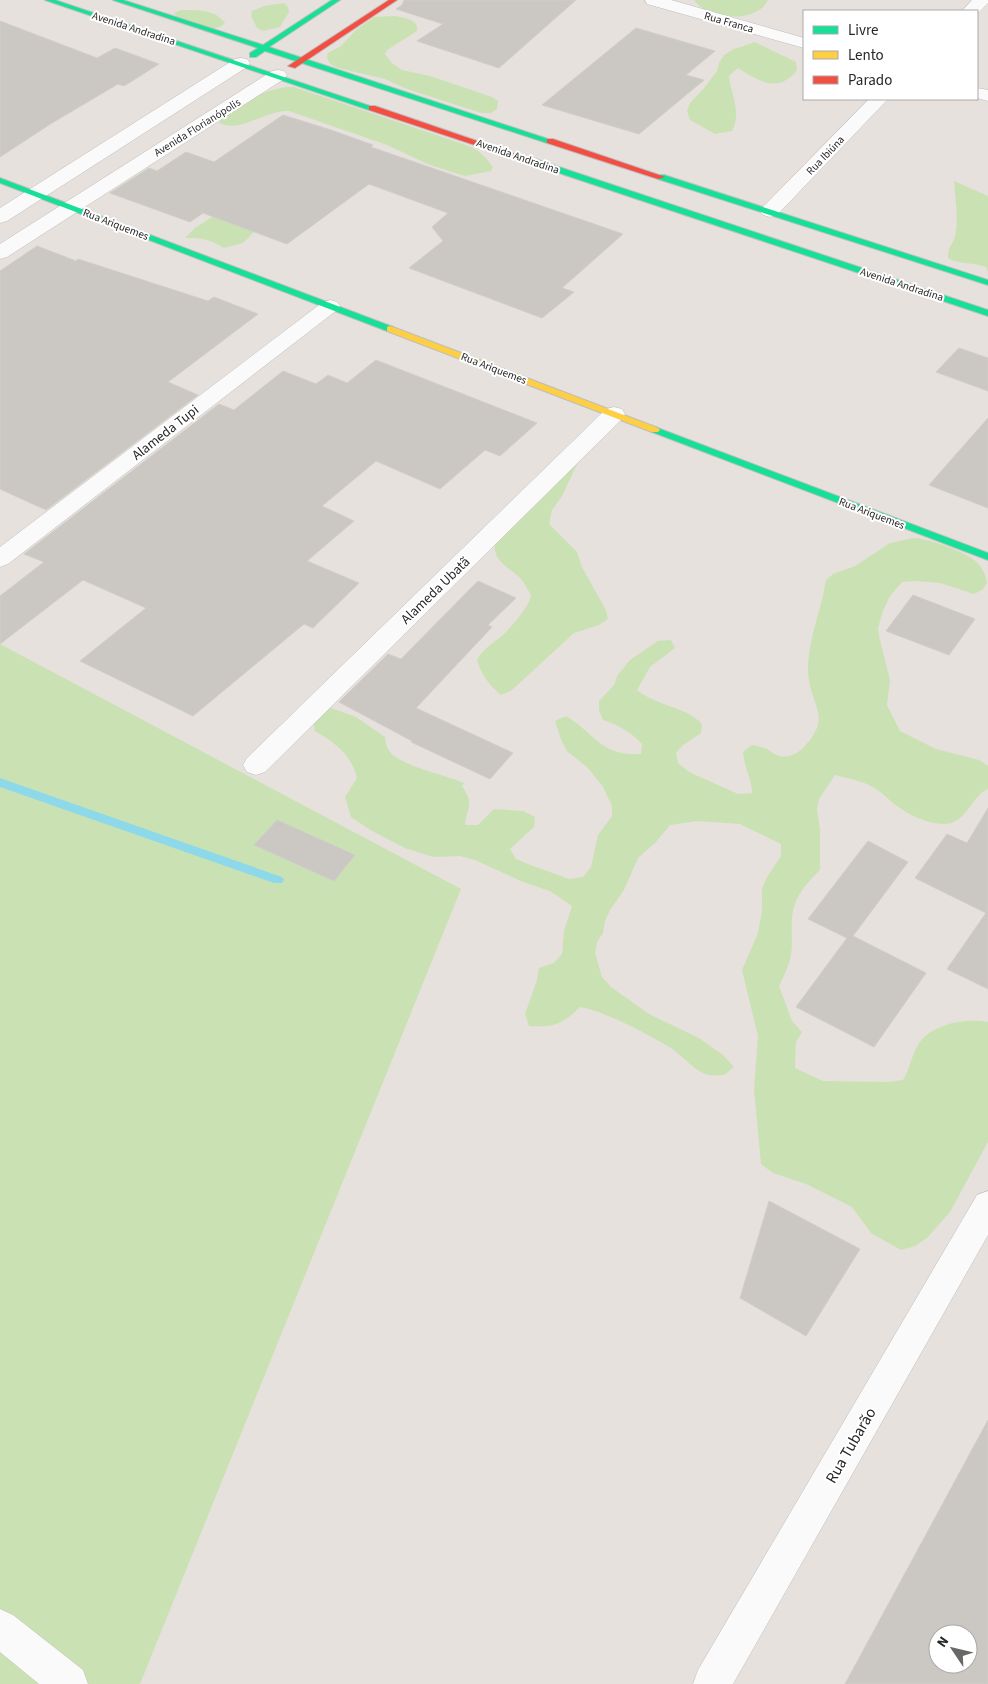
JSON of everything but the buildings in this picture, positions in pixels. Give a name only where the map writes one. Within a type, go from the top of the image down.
[{"type":"main road","name":"Avenida Andradina","points":[[48,0],[278,75],[739,231],[928,284],[988,313]]},
{"type":"main road","name":"Avenida Andradina","points":[[116,0],[988,282]]},
{"type":"main road","points":[[241,64],[264,47],[338,0]]},
{"type":"main road","name":"Avenida Florianópolis","points":[[278,75],[394,0]]},
{"type":"main road","name":"Rua Ariquemes","points":[[0,180],[988,557]]},
{"type":"main road","points":[[928,284],[942,268]]},
{"type":"street","name":"Rua Franca","points":[[653,0],[803,44]]},
{"type":"street","points":[[971,10],[982,0]]},
{"type":"street","points":[[0,217],[241,64]]},
{"type":"street","name":"Avenida Florianópolis","points":[[0,253],[278,75]]},
{"type":"street","name":"Rua Ibiúna","points":[[770,211],[878,100]]},
{"type":"street","name":"Alameda Tupi","points":[[0,559],[330,306]]},
{"type":"street","name":"Alameda Ubatã","points":[[256,765],[614,414]]},
{"type":"street","name":"Rua Tubarão","points":[[712,1684],[988,1205]]},
{"type":"street","points":[[0,1628],[69,1684]]},
{"type":"green space","points":[[694,0],[768,0],[762,8],[754,13],[732,16],[710,12],[700,7]]},
{"type":"green space","points":[[284,3],[288,7],[289,12],[280,27],[263,31],[257,28],[251,16],[252,11],[264,6]]},
{"type":"green space","points":[[181,10],[199,10],[211,13],[221,18],[225,23],[220,27],[202,27],[177,17],[174,13]]},
{"type":"green space","points":[[395,16],[406,18],[416,24],[417,31],[387,50],[385,54],[392,63],[402,70],[430,76],[492,97],[498,101],[497,109],[491,113],[481,113],[407,89],[385,79],[338,68],[329,62],[327,58],[328,53],[341,46],[356,30],[374,17]]},
{"type":"green space","points":[[755,42],[796,62],[797,70],[783,82],[776,83],[761,81],[738,68],[729,76],[736,110],[735,124],[732,131],[715,134],[690,120],[687,111],[690,103],[717,71],[724,55],[734,49]]},
{"type":"green space","points":[[285,87],[294,87],[469,146],[480,152],[493,167],[491,171],[465,176],[430,165],[387,145],[289,111],[280,111],[245,124],[228,126],[219,123],[232,109],[249,99]]},
{"type":"green space","points":[[954,181],[988,196],[988,272],[986,267],[957,262],[948,258],[956,229],[957,216]]},
{"type":"green space","points":[[215,215],[258,228],[243,243],[224,248],[206,240],[185,238],[195,228]]},
{"type":"green space","points":[[582,458],[577,464],[562,496],[552,510],[549,524],[577,552],[582,567],[606,610],[608,619],[599,625],[574,633],[512,690],[501,695],[486,679],[477,660],[517,619],[531,596],[522,580],[498,558],[495,548],[496,541]]},
{"type":"green space","points":[[914,538],[928,540],[973,559],[983,570],[987,583],[982,590],[974,594],[940,583],[902,582],[890,596],[878,628],[890,680],[887,705],[900,731],[936,749],[979,760],[988,766],[988,789],[978,796],[966,812],[957,820],[951,823],[938,824],[911,815],[869,785],[835,775],[819,799],[817,809],[820,829],[820,870],[805,886],[795,904],[792,919],[791,954],[788,967],[779,986],[792,1021],[802,1032],[796,1042],[795,1068],[823,1081],[888,1082],[903,1080],[919,1043],[925,1036],[942,1027],[960,1022],[988,1022],[988,1142],[950,1212],[927,1238],[915,1246],[901,1250],[871,1233],[852,1207],[806,1184],[773,1173],[761,1164],[754,1089],[758,1036],[742,970],[758,933],[762,911],[762,889],[767,877],[781,856],[781,844],[740,824],[697,821],[670,825],[655,843],[638,858],[624,890],[610,910],[605,921],[603,933],[597,942],[595,953],[602,977],[611,987],[649,1014],[699,1038],[723,1055],[734,1067],[724,1075],[709,1075],[699,1071],[671,1048],[650,1036],[614,1018],[580,1007],[557,1024],[529,1026],[525,1014],[537,980],[539,968],[554,963],[562,954],[564,931],[572,906],[550,891],[523,882],[475,860],[460,856],[433,857],[405,848],[372,831],[351,817],[345,797],[357,778],[355,770],[341,750],[315,731],[313,721],[317,712],[331,708],[356,717],[385,737],[386,745],[390,752],[404,762],[464,783],[462,786],[469,802],[465,825],[478,825],[494,809],[523,811],[535,817],[534,827],[510,849],[516,859],[569,879],[583,877],[591,867],[598,835],[612,816],[612,806],[603,787],[588,768],[567,751],[555,721],[566,716],[607,748],[627,754],[641,754],[642,744],[634,736],[624,729],[603,720],[599,710],[599,701],[614,685],[617,676],[630,660],[658,641],[671,640],[675,648],[650,667],[637,690],[653,700],[687,713],[702,724],[701,733],[682,746],[676,753],[678,763],[689,772],[738,794],[752,793],[743,752],[752,745],[765,748],[776,755],[790,756],[802,749],[812,738],[817,728],[818,711],[809,683],[808,671],[812,636],[826,580],[833,574],[855,566],[890,543]]},
{"type":"green space","points":[[0,644],[461,889],[140,1684],[0,1684]]},
{"type":"waterway","points":[[0,782],[278,880]]},
{"type":"traffic: fast","points":[[48,0],[372,108]]},
{"type":"traffic: fast","points":[[116,0],[550,141]]},
{"type":"traffic: fast","points":[[253,55],[337,0]]},
{"type":"traffic: fast","points":[[529,160],[988,313]]},
{"type":"traffic: fast","points":[[661,177],[988,283]]},
{"type":"traffic: fast","points":[[0,180],[390,329]]},
{"type":"traffic: fast","points":[[655,430],[988,557]]},
{"type":"traffic: slow","points":[[390,329],[655,430]]},
{"type":"traffic: jam","points":[[292,66],[394,0]]},
{"type":"traffic: jam","points":[[372,108],[529,160]]},
{"type":"traffic: jam","points":[[550,141],[661,177]]}]
